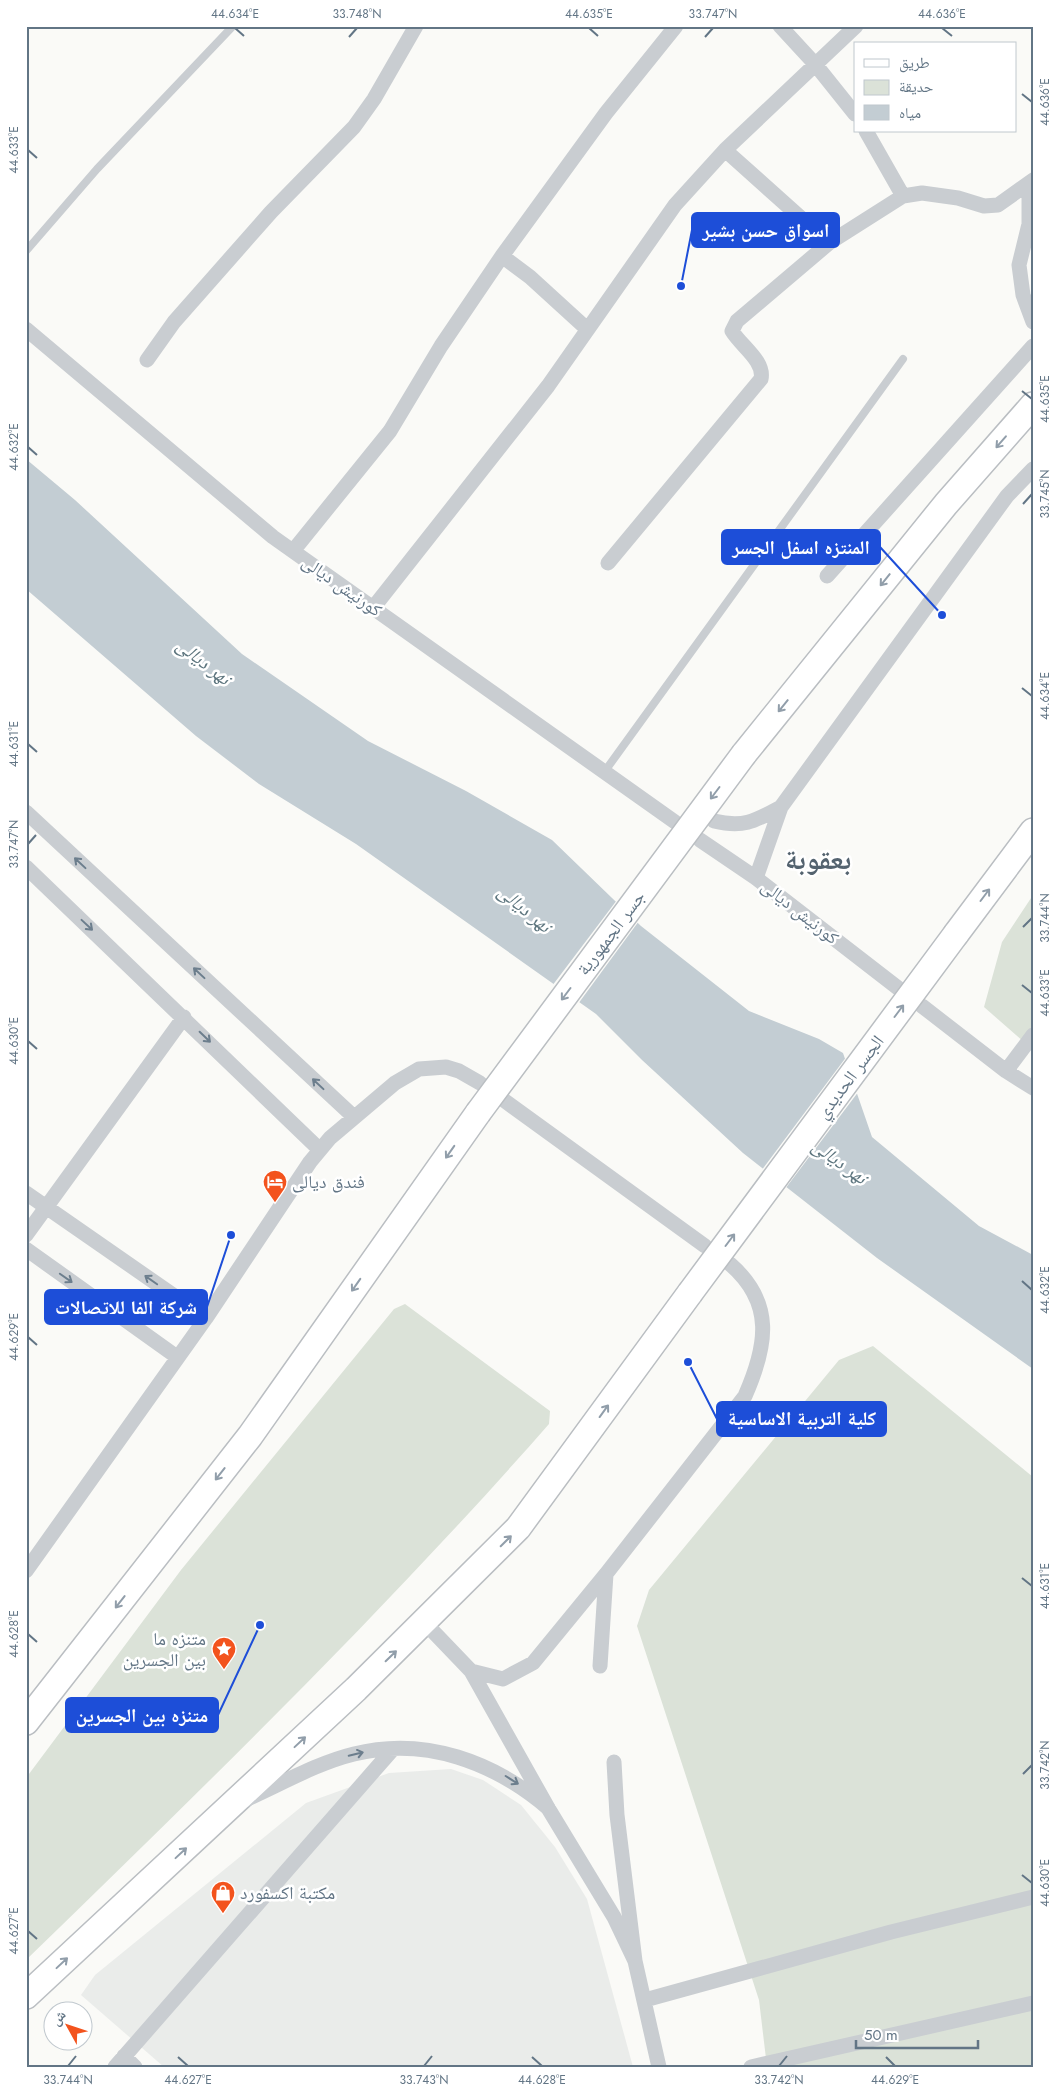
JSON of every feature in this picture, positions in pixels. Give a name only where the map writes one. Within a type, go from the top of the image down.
[{"type":"main road","name":"جسر الجمهورية","points":[[26,1722],[250,1436],[478,1113],[744,754],[946,504],[1033,405]]},
{"type":"main road","name":"الجسر الحديدي","points":[[26,1996],[425,1623],[518,1528],[1033,831]]},
{"type":"street","points":[[147,360],[174,322],[271,212],[354,127],[374,99],[416,26]]},
{"type":"street","points":[[293,551],[390,431],[441,346],[502,256],[606,113],[676,26]]},
{"type":"street","points":[[780,26],[815,64],[854,113]]},
{"type":"street","points":[[374,608],[548,386],[675,205],[725,150],[856,26]]},
{"type":"street","points":[[867,132],[903,196]]},
{"type":"street","points":[[725,150],[829,243]]},
{"type":"street","points":[[608,563],[761,379],[762,372],[756,359],[739,343],[732,331],[737,321],[829,243],[903,196],[922,193],[949,197],[984,206],[998,204],[1031,182]]},
{"type":"street","points":[[1031,182],[1029,224],[1019,265],[1023,295],[1033,322]]},
{"type":"street","points":[[502,256],[530,277],[587,329]]},
{"type":"street","name":"كورنيش ديالى","points":[[26,328],[293,551],[656,808],[678,818]]},
{"type":"street","points":[[826,576],[1033,346]]},
{"type":"street","points":[[756,878],[781,807],[1007,496],[1033,469]]},
{"type":"street","points":[[714,821],[730,825],[750,823],[781,807]]},
{"type":"street","points":[[26,812],[354,1117]]},
{"type":"street","name":"كورنيش ديالى","points":[[700,840],[756,878],[898,988]]},
{"type":"street","points":[[26,867],[184,1017],[320,1150]]},
{"type":"street","points":[[922,1006],[1006,1071],[1033,1088]]},
{"type":"street","points":[[26,1235],[184,1017]]},
{"type":"street","points":[[1006,1071],[1033,1036]]},
{"type":"street","points":[[26,1571],[206,1318],[320,1150],[354,1117],[401,1079],[419,1069],[446,1067],[460,1071],[480,1083]]},
{"type":"street","points":[[505,1101],[705,1246]]},
{"type":"street","points":[[26,1193],[206,1318]]},
{"type":"street","points":[[26,1249],[177,1357]]},
{"type":"street","points":[[471,1670],[503,1679],[533,1663],[606,1574],[745,1396],[756,1370],[762,1343],[760,1308],[751,1286],[730,1264]]},
{"type":"street","points":[[600,1666],[606,1574]]},
{"type":"street","points":[[425,1623],[471,1670],[548,1808],[614,1917],[635,1961]]},
{"type":"street","points":[[230,1807],[332,1761],[354,1754],[393,1748],[424,1750],[469,1760],[511,1779],[548,1808]]},
{"type":"street","points":[[125,2063],[393,1748]]},
{"type":"street","points":[[614,1762],[617,1815],[635,1961],[659,2067]]},
{"type":"street","points":[[645,2000],[891,1932],[1033,1897]]},
{"type":"street","points":[[751,2067],[1033,2003]]},
{"type":"lane","points":[[26,252],[97,169],[233,26]]},
{"type":"lane","points":[[605,771],[903,359]]},
{"type":"shaded area","points":[[451,1769],[483,1780],[521,1805],[555,1847],[587,1899],[633,2067],[164,2067],[92,2005],[92,2000],[87,2000],[81,1995],[95,1975],[306,1803],[389,1773]]},
{"type":"green space","points":[[1033,895],[1033,1050],[984,1007],[1002,942]]},
{"type":"green space","points":[[405,1304],[550,1411],[549,1424],[423,1563],[293,1697],[26,1960],[26,1778],[181,1570],[394,1309]]},
{"type":"green space","points":[[873,1346],[1033,1477],[1033,2067],[767,2067],[759,2000],[637,1626],[649,1590],[839,1360]]},
{"type":"water","name":"نهر ديالى","points":[[26,459],[75,500],[242,654],[368,741],[466,791],[552,840],[641,926],[749,1011],[819,1039],[843,1053],[872,1137],[979,1226],[1033,1255],[1033,1369],[877,1258],[743,1153],[642,1060],[596,1014],[356,844],[259,784],[196,736],[26,589]]},
{"type":"pier","points":[[617,900],[639,921],[578,1004],[552,986]]},
{"type":"pier","points":[[847,1056],[859,1091],[785,1189],[761,1171]]},
{"type":"place","name":"اسواق حسن بشير","points":[[681,286]]},
{"type":"place","name":"المنتزه اسفل الجسر","points":[[942,615]]},
{"type":"place","name":"فندق ديالى","points":[[275,1203]]},
{"type":"place","name":"شركة الفا للاتصالات","points":[[231,1235]]},
{"type":"place","name":"كلية التربية الاساسية","points":[[688,1362]]},
{"type":"place","name":"متنزه بين الجسرين","points":[[260,1625]]},
{"type":"place","name":"متنزه ما بين الجسرين","points":[[224,1670]]},
{"type":"place","name":"مكتبة اكسفورد","points":[[223,1914]]},
{"type":"district","name":"بعقوبة","points":[[818,859]]}]
